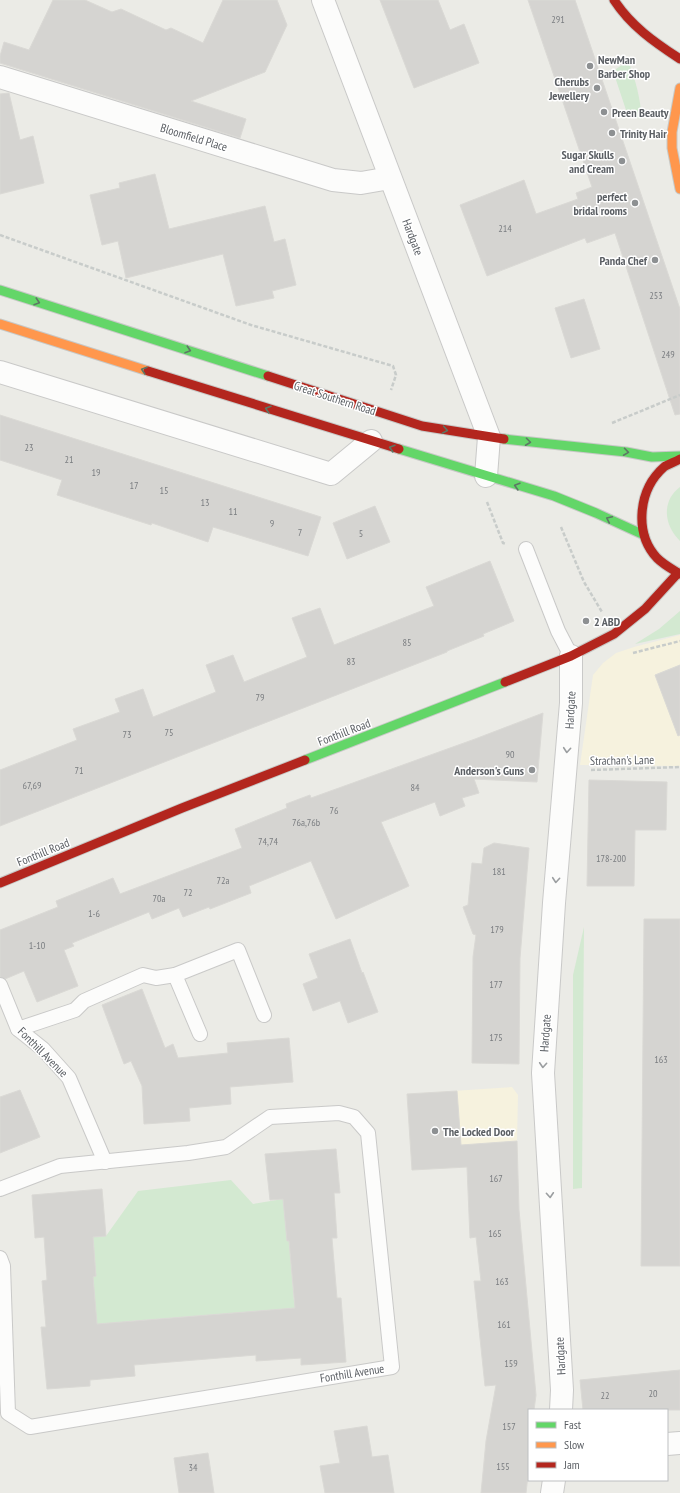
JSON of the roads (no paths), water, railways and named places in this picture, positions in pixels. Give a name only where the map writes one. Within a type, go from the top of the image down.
[{"type":"main road","points":[[614,0],[629,20],[642,33],[680,59]]},
{"type":"main road","points":[[680,88],[674,117],[672,137],[672,148],[680,189]]},
{"type":"main road","name":"Great Southern Road","points":[[0,290],[422,426],[489,437],[626,452],[652,457],[680,457]]},
{"type":"main road","points":[[0,324],[370,441],[554,496],[644,535]]},
{"type":"main road","points":[[679,573],[666,566],[657,558],[649,547],[644,535],[641,510],[648,487],[664,467],[680,457]]},
{"type":"main road","name":"Fonthill Road","points":[[0,883],[175,811],[572,656],[614,634],[645,609],[679,573]]},
{"type":"street","name":"Hardgate","points":[[323,0],[489,437],[486,476]]},
{"type":"street","name":"Bloomfield Place","points":[[0,78],[333,180],[361,183],[390,178]]},
{"type":"street","points":[[0,372],[331,474],[370,441]]},
{"type":"street","name":"Hardgate","points":[[561,1409],[562,1390],[542,1073],[554,903],[571,703],[572,656]]},
{"type":"street","points":[[668,1444],[680,1443]]},
{"type":"street","points":[[552,1493],[554,1481]]},
{"type":"lane","points":[[526,549],[558,631],[572,656]]},
{"type":"lane","points":[[18,1029],[75,1010],[84,1001],[143,975],[156,978],[175,975],[238,950],[264,1015]]},
{"type":"lane","points":[[175,975],[200,1034]]},
{"type":"lane","name":"Fonthill Avenue","points":[[0,985],[18,1029],[43,1049],[69,1078],[105,1162]]},
{"type":"lane","name":"Fonthill Avenue","points":[[0,1190],[60,1166],[188,1153],[226,1147],[270,1117],[339,1113],[354,1117],[368,1133],[392,1367],[30,1427],[8,1413],[3,1266],[0,1258]]},
{"type":"place","name":"NewMan Barber Shop","points":[[590,66]]},
{"type":"place","name":"Cherubs Jewellery","points":[[597,88]]},
{"type":"place","name":"Preen Beauty","points":[[604,112]]},
{"type":"place","name":"Trinity Hair","points":[[612,133]]},
{"type":"place","name":"Sugar Skulls and Cream","points":[[622,161]]},
{"type":"place","name":"perfect bridal rooms","points":[[635,203]]},
{"type":"place","name":"Panda Chef","points":[[655,260]]},
{"type":"place","name":"2 ABD","points":[[586,621]]},
{"type":"place","name":"Anderson's Guns","points":[[532,770]]},
{"type":"place","name":"The Locked Door","points":[[435,1131]]}]
